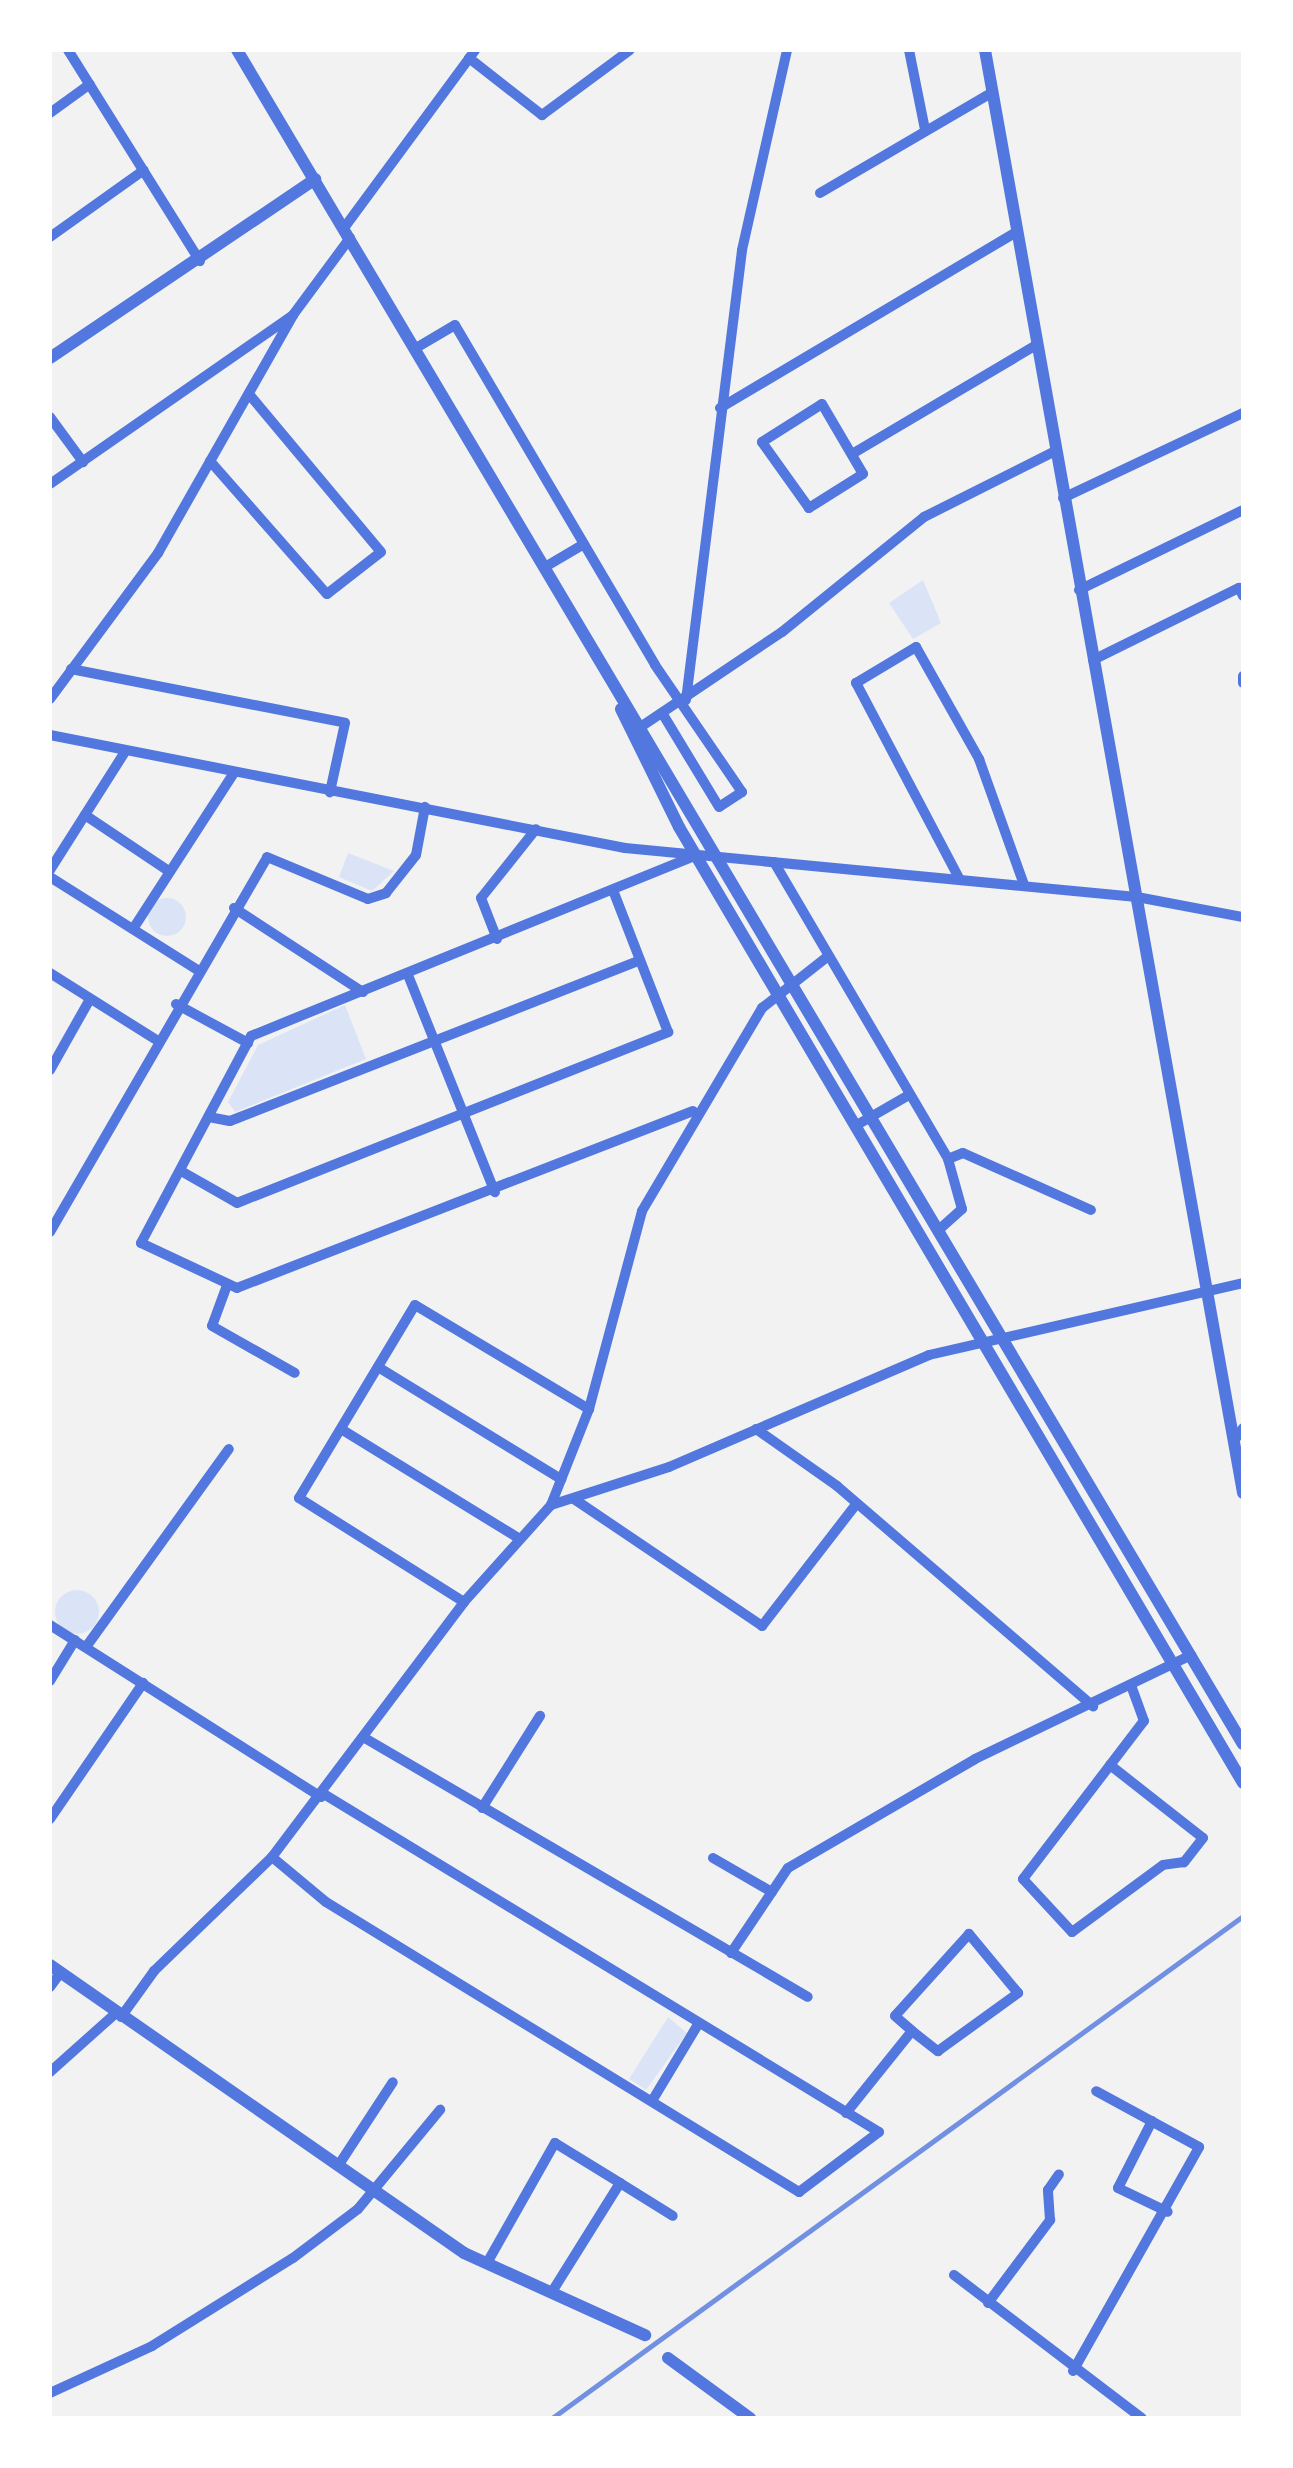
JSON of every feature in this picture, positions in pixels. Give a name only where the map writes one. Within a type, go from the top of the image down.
[{"type":"street","points":[[68,50],[200,261]]},
{"type":"street","points":[[237,50],[609,677],[695,856],[1243,1784]]},
{"type":"street","points":[[50,699],[158,553],[293,316],[472,54],[542,115],[630,50]]},
{"type":"street","points":[[686,700],[742,250],[787,50]]},
{"type":"street","points":[[908,50],[925,129]]},
{"type":"street","points":[[985,50],[1243,1492]]},
{"type":"street","points":[[50,113],[90,84]]},
{"type":"street","points":[[820,192],[993,92]]},
{"type":"street","points":[[50,237],[144,170]]},
{"type":"street","points":[[50,358],[200,261],[315,179]]},
{"type":"street","points":[[720,408],[1015,233]]},
{"type":"street","points":[[50,484],[293,316]]},
{"type":"street","points":[[416,348],[455,325],[655,666],[686,700],[742,792],[718,807],[662,713]]},
{"type":"street","points":[[852,454],[1036,345]]},
{"type":"street","points":[[210,461],[327,594],[380,552],[249,394]]},
{"type":"street","points":[[822,404],[852,454],[863,474],[808,508],[762,442],[822,404]]},
{"type":"street","points":[[1063,498],[1243,413]]},
{"type":"street","points":[[50,417],[83,462]]},
{"type":"street","points":[[635,730],[686,700],[924,517],[1055,451]]},
{"type":"street","points":[[1080,590],[1243,510]]},
{"type":"street","points":[[544,567],[584,544]]},
{"type":"street","points":[[1092,660],[1239,588],[1243,596]]},
{"type":"street","points":[[960,880],[856,683],[916,647],[979,759],[1024,885]]},
{"type":"street","points":[[72,668],[345,723],[330,792]]},
{"type":"street","points":[[1243,676],[1243,684]]},
{"type":"street","points":[[635,730],[791,978],[1243,1744]]},
{"type":"street","points":[[50,735],[330,792],[695,856],[1136,897],[1243,917]]},
{"type":"street","points":[[126,752],[50,874],[196,969]]},
{"type":"street","points":[[132,929],[234,772]]},
{"type":"street","points":[[50,1232],[196,969],[267,857],[279,855],[368,899],[386,893],[416,855],[425,807]]},
{"type":"street","points":[[85,815],[170,872]]},
{"type":"street","points":[[497,939],[481,898],[536,830]]},
{"type":"street","points":[[694,1111],[495,1192],[226,1288],[141,1243],[248,1043],[695,856]]},
{"type":"street","points":[[774,862],[948,1160],[962,1209],[940,1229]]},
{"type":"street","points":[[181,1171],[237,1202],[668,1032],[614,893]]},
{"type":"street","points":[[234,908],[363,992]]},
{"type":"street","points":[[50,2072],[119,2015],[154,1972],[272,1857],[322,1796],[464,1602],[551,1505],[589,1409],[627,1246],[694,1111],[791,978],[827,956]]},
{"type":"street","points":[[210,1117],[230,1121],[640,960]]},
{"type":"street","points":[[50,973],[155,1040]]},
{"type":"street","points":[[408,974],[495,1192]]},
{"type":"street","points":[[50,1070],[90,999]]},
{"type":"street","points":[[176,1004],[248,1043]]},
{"type":"street","points":[[855,1126],[908,1095]]},
{"type":"street","points":[[948,1160],[963,1153],[1092,1210]]},
{"type":"street","points":[[551,1505],[982,1341],[1206,1288],[1243,1283]]},
{"type":"street","points":[[226,1288],[212,1326],[296,1374]]},
{"type":"street","points":[[464,1602],[299,1498],[415,1306],[589,1409]]},
{"type":"street","points":[[378,1367],[561,1479]]},
{"type":"street","points":[[341,1428],[520,1539]]},
{"type":"street","points":[[1234,1441],[1243,1428]]},
{"type":"street","points":[[756,1429],[857,1503],[1092,1706]]},
{"type":"street","points":[[86,1647],[229,1449]]},
{"type":"street","points":[[574,1499],[762,1626],[857,1503]]},
{"type":"street","points":[[50,1625],[697,2026],[879,2132],[799,2192],[326,1902],[272,1857]]},
{"type":"street","points":[[50,1681],[75,1640]]},
{"type":"street","points":[[731,1953],[788,1868],[974,1759],[1092,1706],[1191,1655]]},
{"type":"street","points":[[50,1819],[142,1683]]},
{"type":"street","points":[[1110,1766],[1203,1838],[1184,1862],[1163,1866],[1072,1932],[1024,1879],[1144,1721],[1131,1686]]},
{"type":"street","points":[[482,1808],[540,1716]]},
{"type":"street","points":[[363,1736],[808,1997]]},
{"type":"street","points":[[713,1858],[772,1892]]},
{"type":"street","points":[[969,1934],[1018,1992],[938,2051],[912,2031],[895,2016],[969,1934]]},
{"type":"street","points":[[50,1987],[55,1969],[374,2192],[487,2263],[645,2335]]},
{"type":"street","points":[[652,2101],[697,2026]]},
{"type":"street","points":[[846,2113],[912,2031]]},
{"type":"street","points":[[338,2166],[392,2082]]},
{"type":"street","points":[[1073,2372],[1168,2212],[1199,2146],[1096,2091]]},
{"type":"street","points":[[50,2393],[194,2323],[374,2192],[440,2110]]},
{"type":"street","points":[[1152,2121],[1118,2188],[1168,2212]]},
{"type":"street","points":[[487,2263],[554,2143],[673,2216]]},
{"type":"street","points":[[988,2303],[1050,2220],[1048,2190],[1059,2174]]},
{"type":"street","points":[[552,2292],[620,2184]]},
{"type":"street","points":[[954,2276],[1073,2372],[1142,2418]]},
{"type":"street","points":[[668,2358],[750,2418]]},
{"type":"shaded area","points":[[923,580],[941,623],[913,639],[889,603]]},
{"type":"shaded area","points":[[348,853],[394,871],[372,891],[339,877]]},
{"type":"shaded area","points":[[167,898],[181,903],[186,917],[181,931],[167,936],[153,931],[148,917],[153,903]]},
{"type":"shaded area","points":[[345,1005],[366,1059],[235,1112],[228,1102],[258,1045]]},
{"type":"shaded area","points":[[77,1590],[93,1596],[99,1612],[93,1628],[77,1634],[61,1628],[55,1612],[61,1596]]},
{"type":"shaded area","points":[[668,2017],[687,2033],[646,2090],[629,2079]]},
{"type":"railway","points":[[552,2418],[1243,1916]]}]
